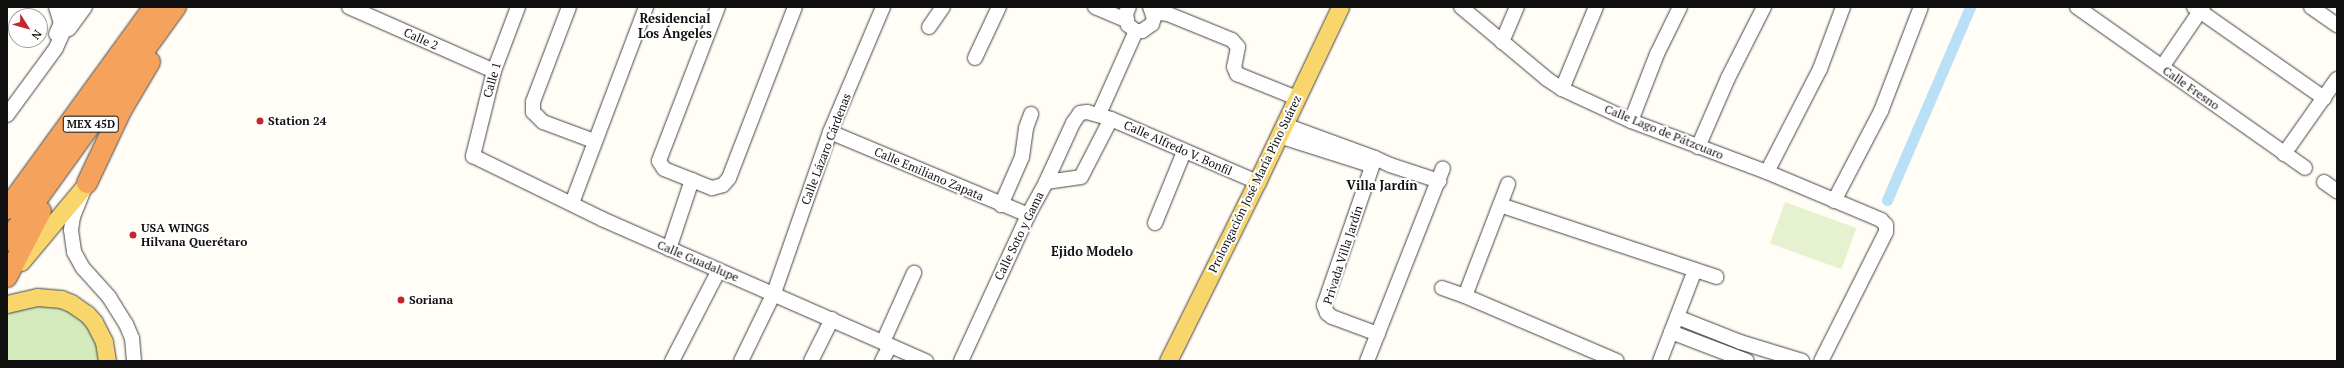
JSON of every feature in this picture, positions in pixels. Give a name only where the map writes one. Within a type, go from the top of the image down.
[{"type":"highway","name":"MEX 45D","points":[[7,209],[154,7]]},
{"type":"highway","name":"MEX 45D","points":[[7,241],[176,7]]},
{"type":"highway","points":[[87,183],[121,111],[183,7]]},
{"type":"highway","points":[[7,278],[72,151]]},
{"type":"highway","points":[[7,196],[33,173]]},
{"type":"main road","name":"Prolongación José María Pino Suárez","points":[[1168,361],[1282,131],[1340,7]]},
{"type":"main road","points":[[7,278],[87,183]]},
{"type":"main road","points":[[7,304],[25,299],[48,297],[61,299],[76,306],[94,322],[104,342],[107,361]]},
{"type":"street","points":[[56,7],[61,23],[58,40]]},
{"type":"street","points":[[7,115],[58,40],[70,17],[70,7]]},
{"type":"street","points":[[7,104],[85,7]]},
{"type":"street","name":"Calle 2","points":[[349,7],[494,71]]},
{"type":"street","name":"Calle 1","points":[[473,156],[494,71],[518,7]]},
{"type":"street","points":[[569,7],[533,102],[533,112],[543,122],[594,142]]},
{"type":"street","points":[[572,203],[646,7]]},
{"type":"street","points":[[718,7],[660,157],[661,165],[664,169],[712,188],[723,185],[729,178],[795,7]]},
{"type":"street","name":"Calle Lázaro Cárdenas","points":[[741,361],[774,293],[830,132],[884,7]]},
{"type":"street","points":[[929,27],[943,7]]},
{"type":"street","points":[[976,58],[999,7]]},
{"type":"street","points":[[1095,7],[1127,14],[1128,25],[1136,30],[1142,31],[1152,24],[1152,9],[1232,40],[1238,48],[1234,67],[1237,74],[1297,98]]},
{"type":"street","name":"Calle Lago de Pátzcuaro","points":[[1461,7],[1547,79],[1562,89],[1631,121],[1767,172],[1881,220],[1886,225],[1886,232],[1821,361]]},
{"type":"street","points":[[1502,42],[1517,7]]},
{"type":"street","points":[[1562,89],[1596,7]]},
{"type":"street","points":[[1631,121],[1657,54],[1680,7]]},
{"type":"street","points":[[1698,147],[1728,78],[1764,7]]},
{"type":"street","points":[[1767,172],[1820,69],[1843,7]]},
{"type":"street","points":[[1834,201],[1881,111],[1920,7]]},
{"type":"street","name":"Calle Fresno","points":[[2077,7],[2305,168]]},
{"type":"street","points":[[2311,7],[2337,25]]},
{"type":"street","points":[[2162,67],[2199,8],[2324,98]]},
{"type":"street","name":"Calle Soto y Gama","points":[[962,361],[1028,215],[1046,182],[1081,177],[1136,30]]},
{"type":"street","points":[[2284,154],[2337,79]]},
{"type":"street","points":[[1046,182],[1073,123],[1080,113],[1105,116]]},
{"type":"street","points":[[1001,205],[1022,157],[1026,128],[1031,114]]},
{"type":"street","name":"Calle Alfredo V. Bonfil","points":[[1105,116],[1184,152],[1257,182]]},
{"type":"street","points":[[1282,131],[1374,162],[1441,174],[1367,361]]},
{"type":"street","name":"Calle Emiliano Zapata","points":[[830,132],[1001,205],[1028,215]]},
{"type":"street","points":[[1155,223],[1184,152]]},
{"type":"street","name":"Calle Guadalupe","points":[[473,156],[572,203],[602,219],[774,293],[926,361]]},
{"type":"street","name":"Privada Villa Jardín","points":[[1374,162],[1324,305],[1327,313],[1332,317],[1378,334]]},
{"type":"street","points":[[669,248],[692,180]]},
{"type":"street","points":[[2324,182],[2337,191]]},
{"type":"street","points":[[87,183],[73,217],[71,230],[74,252],[83,268],[109,298],[126,324],[132,338],[134,361]]},
{"type":"street","points":[[1465,296],[1508,184]]},
{"type":"street","points":[[1500,205],[1716,277]]},
{"type":"street","points":[[672,361],[719,270]]},
{"type":"street","points":[[1660,361],[1695,270]]},
{"type":"street","points":[[882,361],[886,344],[914,273]]},
{"type":"street","points":[[1442,288],[1465,296],[1617,361]]},
{"type":"street","points":[[1677,317],[1740,342],[1802,361]]},
{"type":"street","points":[[811,361],[832,319]]},
{"type":"street","points":[[1671,332],[1738,360],[1740,342]]},
{"type":"green space","points":[[1785,202],[1856,228],[1841,269],[1770,243]]},
{"type":"green space","points":[[38,300],[83,314],[105,361],[7,361],[7,308]]},
{"type":"waterway","points":[[1887,200],[1970,7]]},
{"type":"place","name":"Station 24","points":[[260,121]]},
{"type":"place","name":"USA WINGS Hilvana Querétaro","points":[[133,235]]},
{"type":"place","name":"Soriana","points":[[401,300]]},
{"type":"district","name":"Residencial Los Ángeles","points":[[675,26]]},
{"type":"district","name":"Villa Jardín","points":[[1382,185]]},
{"type":"district","name":"Ejido Modelo","points":[[1092,251]]}]
